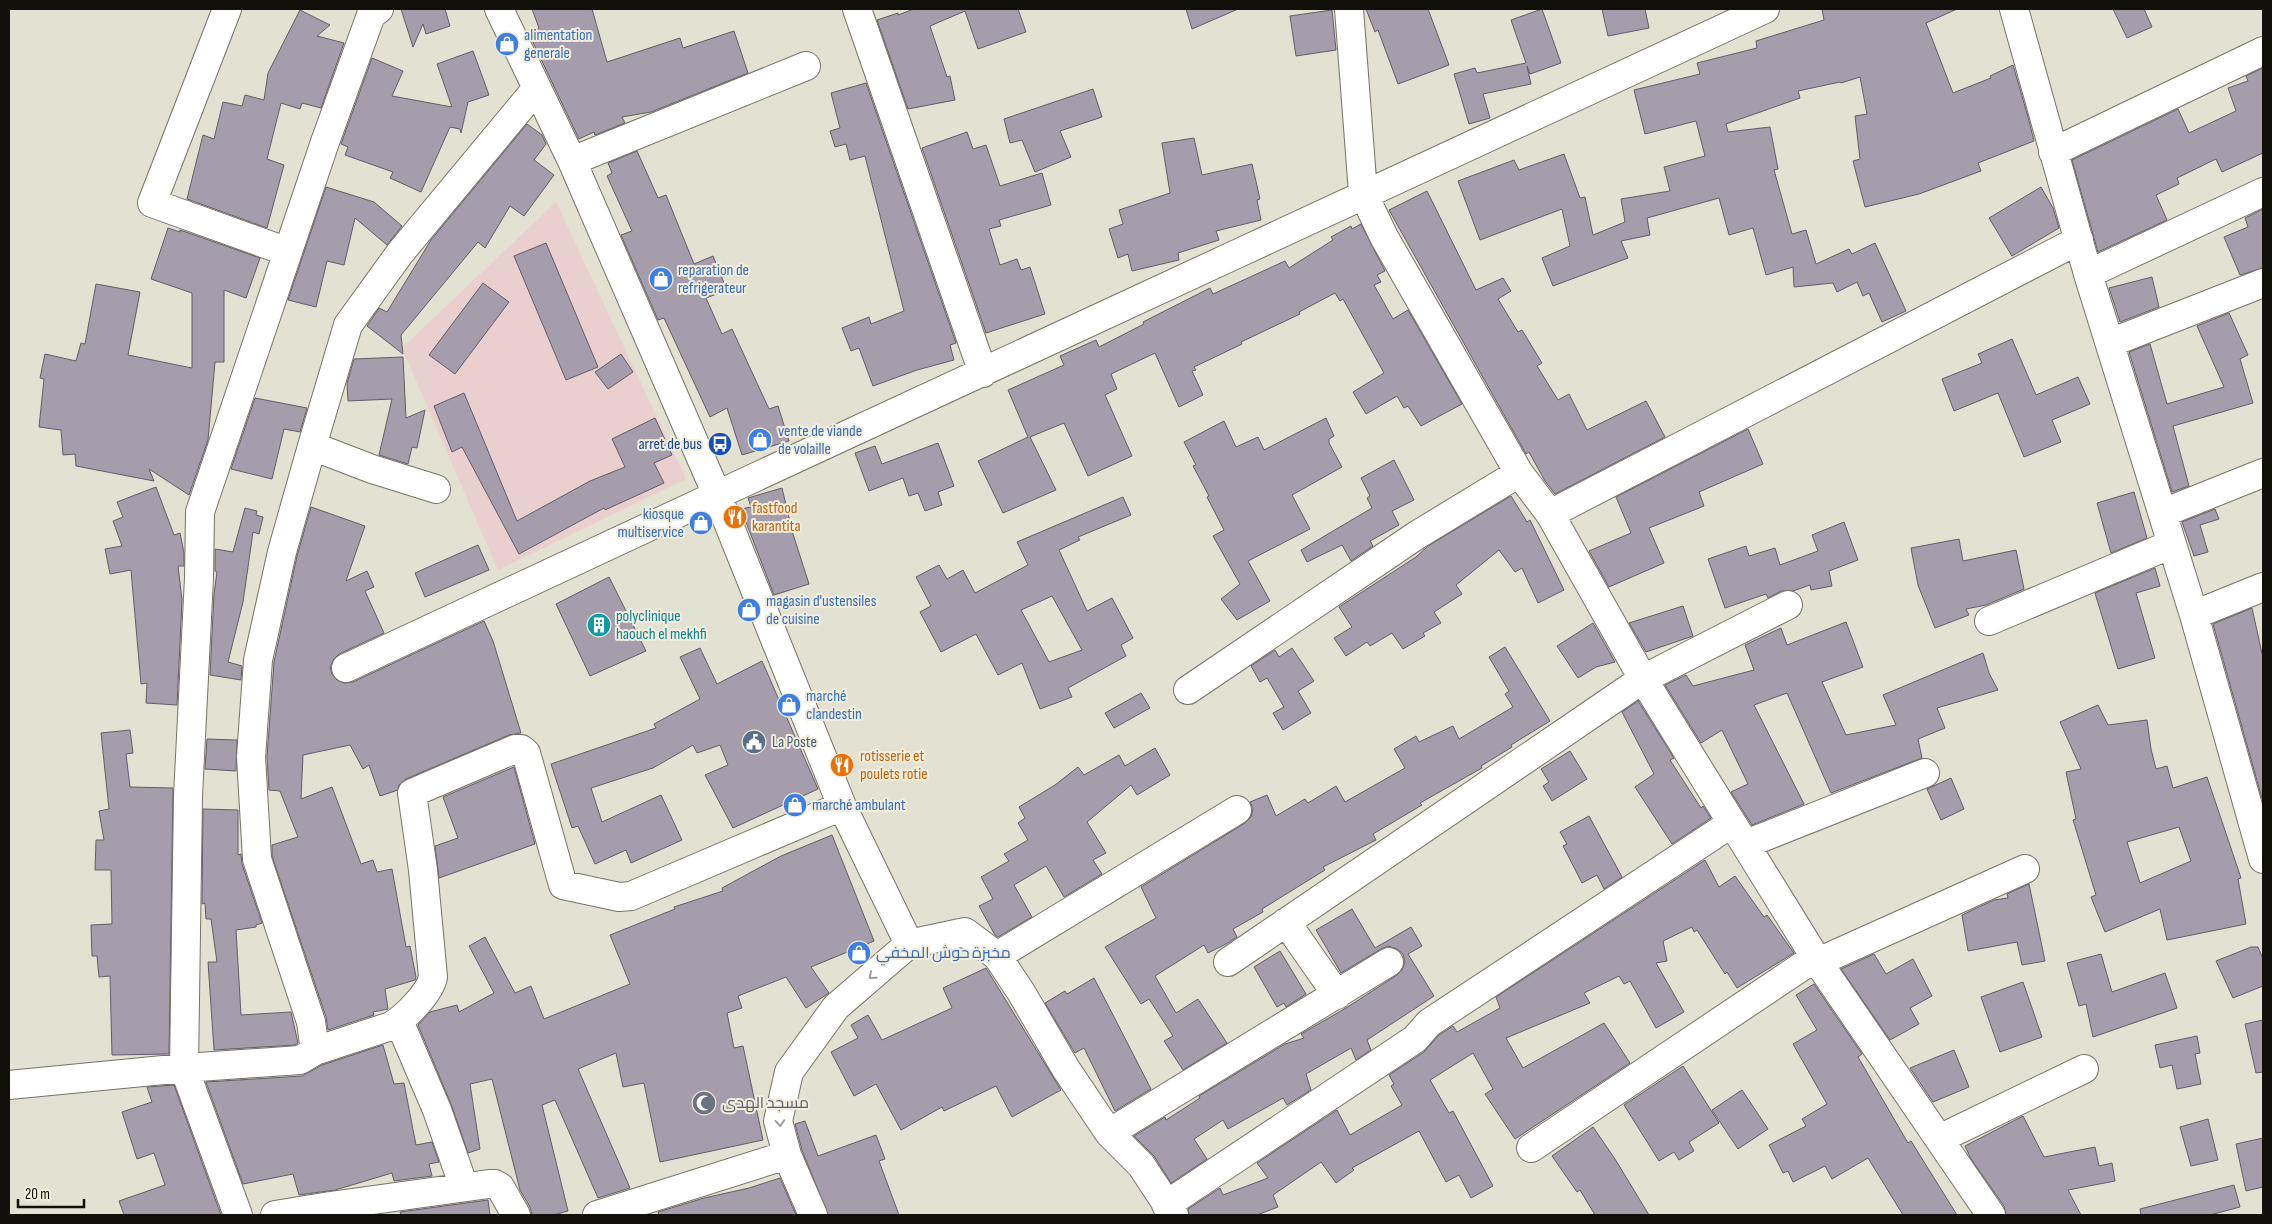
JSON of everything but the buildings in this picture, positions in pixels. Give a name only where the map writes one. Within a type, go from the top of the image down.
[{"type":"street","points":[[227,9],[152,203],[288,252]]},
{"type":"street","points":[[238,1215],[184,1068],[188,796],[199,578],[200,512],[371,15],[379,9]]},
{"type":"street","points":[[499,9],[572,161],[716,494],[842,806],[909,944]]},
{"type":"street","points":[[857,9],[983,373]]},
{"type":"street","points":[[1349,9],[1363,193],[1384,237],[1519,473],[1550,514],[1642,679],[1817,960],[1939,1139],[1979,1211]]},
{"type":"street","points":[[346,668],[716,494],[983,373],[1363,193],[1717,19],[1765,9]]},
{"type":"street","points":[[2014,9],[2088,274],[2194,615],[2263,859]]},
{"type":"street","points":[[2053,152],[2263,50]]},
{"type":"street","points":[[572,161],[806,66]]},
{"type":"street","points":[[316,1051],[310,1022],[256,859],[252,757],[258,660],[282,552],[348,325],[400,253],[537,88]]},
{"type":"street","points":[[2088,274],[2263,192]]},
{"type":"street","points":[[1550,514],[2079,240]]},
{"type":"street","points":[[2110,343],[2263,283]]},
{"type":"street","points":[[312,446],[372,469],[436,489]]},
{"type":"street","points":[[1188,690],[1417,535],[1448,518],[1519,473]]},
{"type":"street","points":[[2163,513],[2263,473]]},
{"type":"street","points":[[1989,621],[2172,544]]},
{"type":"street","points":[[2194,615],[2263,586]]},
{"type":"street","points":[[1228,962],[1642,679],[1788,605]]},
{"type":"street","points":[[9,1085],[184,1068],[300,1060],[316,1051],[391,1026],[399,1021],[431,986],[433,977],[423,870],[412,793],[514,749],[521,749],[526,752],[563,885],[619,897],[631,896],[842,806]]},
{"type":"street","points":[[813,1215],[787,1155],[778,1121],[789,1072],[836,1007],[909,944],[965,932],[997,956],[1022,992],[1066,1069],[1109,1133],[1141,1165],[1170,1210],[1416,1039],[1429,1023],[1739,834],[1925,773]]},
{"type":"street","points":[[997,956],[1237,810]]},
{"type":"street","points":[[1531,1148],[1817,960],[2025,869]]},
{"type":"street","points":[[1286,922],[1337,995]]},
{"type":"street","points":[[1109,1133],[1389,962]]},
{"type":"street","points":[[399,1021],[437,1110],[464,1187]]},
{"type":"street","points":[[1939,1139],[2084,1069]]},
{"type":"street","points":[[597,1215],[787,1155]]},
{"type":"street","points":[[275,1215],[330,1211],[464,1187],[495,1184],[500,1187],[516,1215]]},
{"type":"shaded area","points":[[556,202],[686,479],[498,570],[402,348]]},
{"type":"place","name":"alimentation generale","points":[[507,44]]},
{"type":"place","name":"reparation de refrigerateur","points":[[661,279]]},
{"type":"place","name":"vente de viande de volaille","points":[[760,440]]},
{"type":"place","name":"arret de bus","points":[[720,444]]},
{"type":"place","name":"fastfood karantita","points":[[735,517]]},
{"type":"place","name":"kiosque multiservice","points":[[701,523]]},
{"type":"place","name":"magasin d'ustensiles de cuisine","points":[[749,610]]},
{"type":"place","name":"polyclinique haouch el mekhfi","points":[[599,625]]},
{"type":"place","name":"marché clandestin","points":[[789,705]]},
{"type":"place","name":"La Poste","points":[[754,742]]},
{"type":"place","name":"rotisserie et poulets rotie","points":[[842,765]]},
{"type":"place","name":"marché ambulant","points":[[795,805]]},
{"type":"place","name":"مخبزة حوش المخفي","points":[[859,953]]},
{"type":"place","name":"مسجد الهدى","points":[[704,1103]]}]
